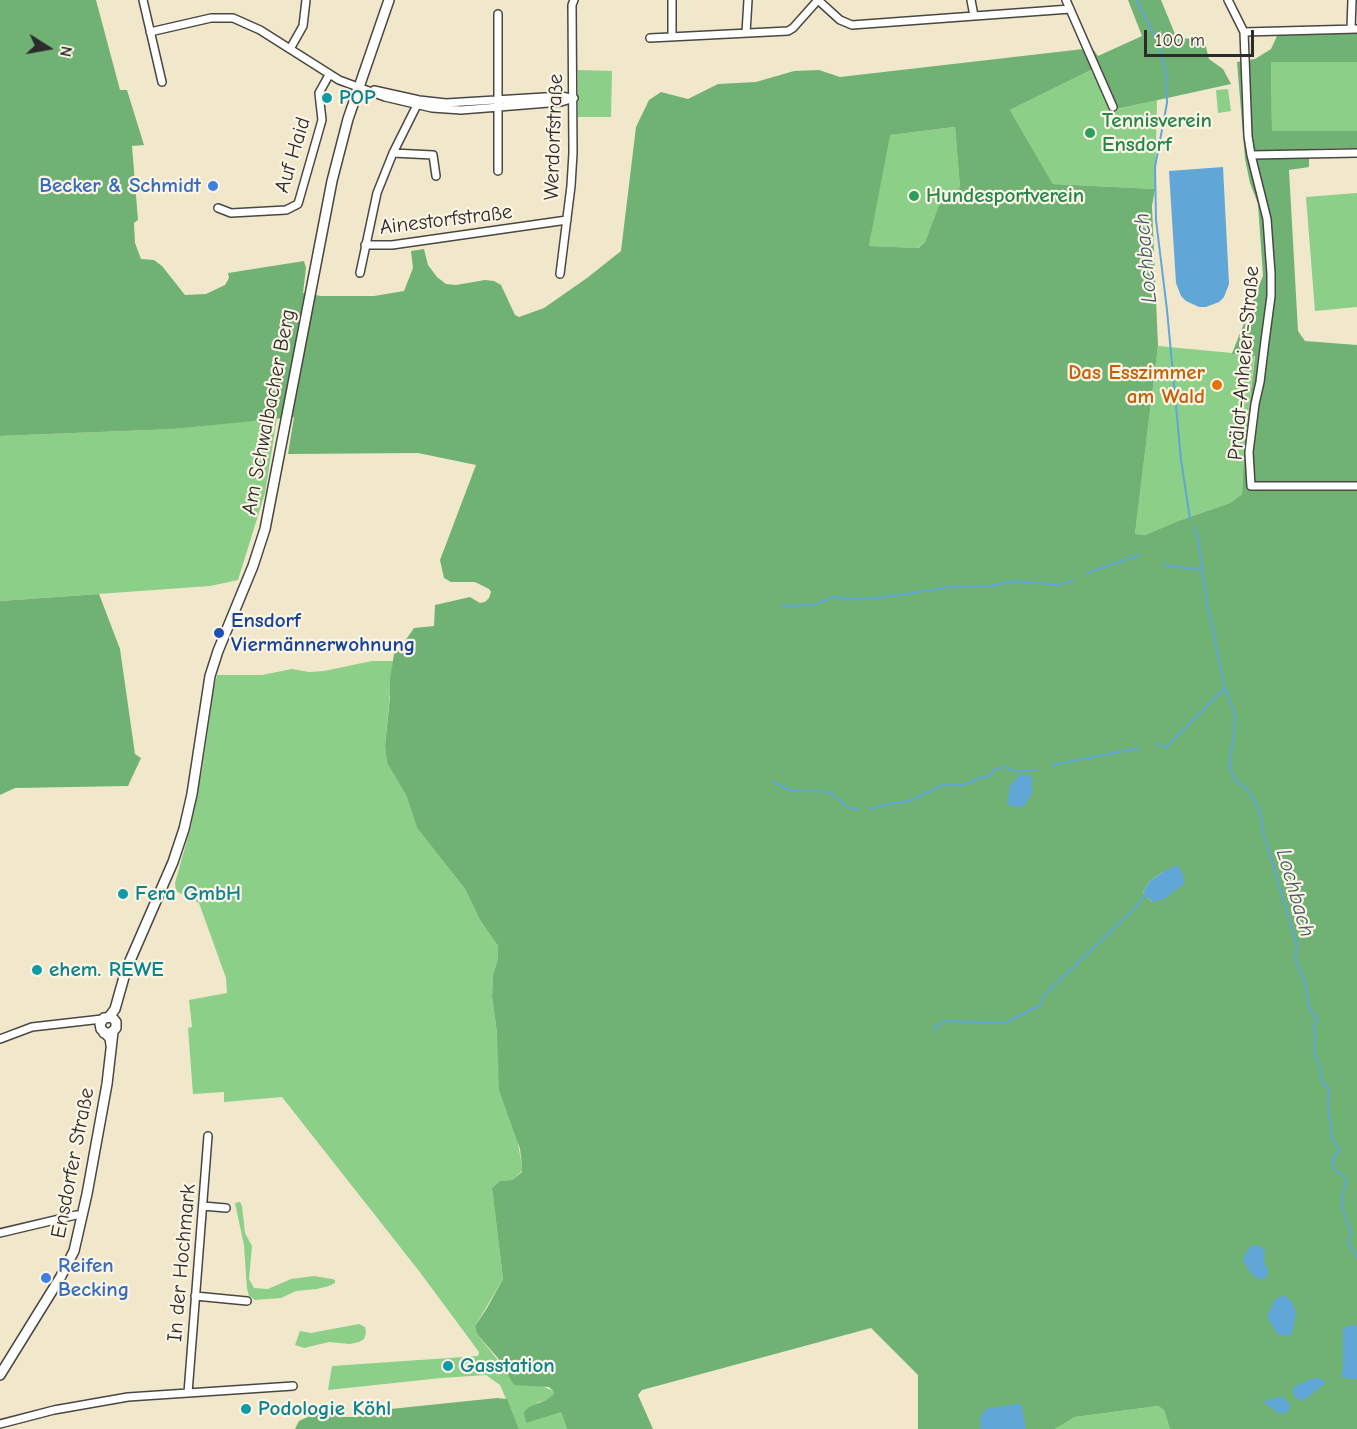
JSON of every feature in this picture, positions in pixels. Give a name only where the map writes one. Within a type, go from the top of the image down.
[{"type":"main road","name":"Am Schwalbacher Berg","points":[[107,1025],[140,934],[173,862],[184,829],[192,794],[210,676],[265,529],[321,228],[340,146],[389,0]]},
{"type":"main road","name":"Ensdorfer Straße","points":[[0,1375],[70,1261],[82,1215],[112,1046],[107,1025]]},
{"type":"street","points":[[143,0],[162,82]]},
{"type":"street","points":[[290,49],[303,26],[306,0]]},
{"type":"street","name":"Werdorfstraße","points":[[560,274],[571,186],[572,5],[574,0]]},
{"type":"street","points":[[672,0],[672,36]]},
{"type":"street","points":[[746,33],[748,0]]},
{"type":"street","points":[[650,38],[788,31],[818,0],[840,20],[852,25],[1070,9]]},
{"type":"street","points":[[971,0],[974,16]]},
{"type":"street","points":[[1066,0],[1113,107]]},
{"type":"street","name":"Prälat-Anheier-Straße","points":[[1228,0],[1244,32],[1248,136],[1265,208],[1271,274],[1265,341],[1250,452],[1251,486],[1357,486]]},
{"type":"street","points":[[1244,32],[1354,29],[1352,0]]},
{"type":"street","points":[[498,14],[498,171]]},
{"type":"street","points":[[150,32],[211,18],[233,18],[247,23],[329,75],[359,88],[387,92],[418,103],[499,104],[561,96],[573,98]]},
{"type":"street","name":"Auf Haid","points":[[218,208],[231,213],[242,213],[286,210],[298,204],[322,120],[319,93],[329,75]]},
{"type":"street","points":[[360,273],[377,193],[393,153],[418,103]]},
{"type":"street","points":[[393,153],[433,155],[436,176]]},
{"type":"street","points":[[1251,155],[1357,153]]},
{"type":"street","name":"Ainestorfstraße","points":[[365,246],[392,245],[567,220]]},
{"type":"street","points":[[0,1039],[24,1029],[75,1022],[107,1025]]},
{"type":"street","name":"In der Hochmark","points":[[188,1393],[208,1136]]},
{"type":"street","points":[[203,1206],[226,1208]]},
{"type":"street","points":[[0,1233],[82,1215]]},
{"type":"street","points":[[195,1296],[247,1302]]},
{"type":"street","points":[[0,1424],[54,1410],[137,1396],[293,1386]]},
{"type":"green space","points":[[0,0],[96,0],[120,90],[127,90],[144,145],[132,146],[138,220],[134,223],[135,243],[141,259],[154,260],[162,266],[185,295],[206,294],[225,285],[229,278],[228,273],[304,261],[306,268],[303,293],[321,296],[374,296],[404,291],[413,268],[411,251],[424,249],[428,265],[446,284],[494,281],[501,285],[515,315],[519,317],[544,308],[621,251],[636,127],[649,100],[661,92],[688,99],[718,84],[756,82],[794,71],[819,70],[840,77],[1092,48],[1098,56],[1142,36],[1128,0],[1161,0],[1177,39],[1196,38],[1205,43],[1209,59],[1223,69],[1231,84],[1117,109],[1097,67],[1010,110],[1053,184],[1155,189],[1152,206],[1158,346],[1135,534],[1145,535],[1230,503],[1242,494],[1244,452],[1255,356],[1232,354],[1263,276],[1258,204],[1250,183],[1245,159],[1237,62],[1255,59],[1271,49],[1277,36],[1357,33],[1357,62],[1271,62],[1272,131],[1357,131],[1357,148],[1309,149],[1309,167],[1289,170],[1298,331],[1305,341],[1357,345],[1357,1429],[1170,1429],[1164,1410],[1158,1406],[1075,1417],[1055,1429],[918,1429],[918,1375],[871,1328],[642,1390],[638,1395],[653,1429],[567,1429],[561,1412],[526,1423],[524,1412],[529,1407],[546,1400],[554,1394],[553,1391],[549,1387],[514,1385],[497,1357],[477,1334],[475,1326],[503,1279],[492,1188],[500,1181],[512,1180],[522,1172],[520,1149],[499,1090],[497,1033],[492,997],[498,946],[480,920],[465,889],[417,828],[406,795],[387,763],[385,746],[394,654],[414,628],[434,626],[435,605],[470,597],[480,603],[485,602],[491,592],[475,582],[451,582],[444,578],[440,560],[476,465],[418,453],[288,454],[294,417],[174,429],[0,436]],"holes":[[[955,127],[960,187],[939,205],[925,242],[918,248],[869,246],[890,135]],[[1163,872],[1152,902],[1143,892],[1150,881]]]},
{"type":"green space","points":[[1271,62],[1357,62],[1357,131],[1272,131]]},
{"type":"green space","points":[[578,70],[612,71],[611,117],[578,117]]},
{"type":"green space","name":"Tennisverein Ensdorf","points":[[1091,70],[1114,110],[1157,100],[1155,189],[1053,184],[1010,110]]},
{"type":"green space","points":[[1228,89],[1231,111],[1218,113],[1216,90]]},
{"type":"green space","name":"Hundesportverein","points":[[955,127],[960,187],[939,205],[925,242],[917,248],[869,246],[889,135]]},
{"type":"green space","points":[[1357,193],[1357,307],[1315,311],[1306,197]]},
{"type":"green space","points":[[1263,276],[1244,452],[1242,494],[1230,503],[1145,535],[1135,534],[1158,346],[1232,353]]},
{"type":"green space","points":[[277,418],[265,493],[238,580],[210,586],[0,601],[0,436],[174,429]]},
{"type":"green space","points":[[99,594],[120,649],[135,754],[141,758],[128,786],[15,788],[0,795],[0,601]]},
{"type":"green space","points":[[372,661],[393,661],[385,746],[387,763],[406,795],[417,828],[465,889],[480,920],[498,946],[492,997],[522,1171],[512,1180],[500,1181],[492,1188],[503,1279],[475,1326],[477,1334],[505,1369],[553,1391],[554,1394],[546,1400],[536,1403],[561,1412],[567,1429],[519,1429],[500,1385],[486,1375],[328,1390],[332,1366],[478,1356],[479,1352],[419,1271],[282,1097],[224,1102],[224,1092],[193,1094],[188,1028],[192,1027],[189,1000],[227,993],[226,978],[199,903],[176,891],[175,883],[191,826],[217,675],[262,675],[292,669],[309,672],[324,671]]},
{"type":"green space","points":[[240,1202],[245,1233],[252,1246],[249,1279],[254,1288],[268,1289],[291,1279],[314,1276],[335,1280],[335,1283],[317,1289],[296,1291],[281,1298],[255,1300],[249,1296],[244,1245],[235,1203]]},
{"type":"green space","points":[[359,1324],[365,1327],[366,1333],[364,1339],[359,1342],[350,1344],[329,1342],[304,1348],[295,1345],[300,1331],[311,1333]]},
{"type":"green space","points":[[497,1398],[507,1399],[519,1429],[295,1429],[299,1421],[314,1414],[327,1413],[358,1417],[371,1411]]},
{"type":"green space","points":[[1158,1406],[1164,1410],[1170,1429],[1055,1429],[1075,1417]]},
{"type":"water","points":[[1223,167],[1229,284],[1224,297],[1219,302],[1199,307],[1181,296],[1176,283],[1169,171]]},
{"type":"water","points":[[1021,774],[1032,777],[1032,793],[1024,806],[1014,807],[1007,803],[1010,785]]},
{"type":"water","points":[[1177,865],[1183,874],[1184,884],[1163,900],[1152,902],[1143,892],[1150,881]]},
{"type":"water","points":[[1258,1245],[1265,1250],[1264,1263],[1268,1270],[1268,1276],[1260,1280],[1251,1273],[1243,1261],[1245,1253],[1252,1246]]},
{"type":"water","points":[[1282,1296],[1292,1302],[1296,1313],[1292,1334],[1285,1336],[1277,1334],[1267,1316],[1275,1299]]},
{"type":"water","points":[[1350,1325],[1357,1326],[1357,1379],[1341,1377],[1343,1329]]},
{"type":"water","points":[[1314,1378],[1322,1379],[1326,1383],[1303,1401],[1296,1398],[1292,1391],[1297,1385]]},
{"type":"water","points":[[1276,1397],[1283,1397],[1291,1406],[1288,1412],[1279,1414],[1265,1403],[1265,1400],[1272,1400]]},
{"type":"water","points":[[1021,1404],[1026,1429],[981,1429],[980,1418],[986,1409]]},
{"type":"waterway","name":"Lochbach","points":[[1136,0],[1158,42],[1166,74],[1167,103],[1155,167],[1156,220],[1181,460],[1190,519]]},
{"type":"waterway","name":"Lochbach","points":[[1194,527],[1225,688],[1235,715],[1229,765],[1236,781],[1247,789],[1259,809],[1264,836],[1297,944],[1295,959],[1304,979],[1309,1008],[1318,1019],[1313,1027],[1316,1036],[1314,1049],[1321,1080],[1329,1089],[1328,1105],[1332,1138],[1340,1151],[1333,1157],[1333,1166],[1346,1181],[1342,1199],[1343,1209],[1351,1232],[1348,1243],[1357,1257]]},
{"type":"waterway","points":[[1087,573],[1139,555]]},
{"type":"waterway","points":[[1165,565],[1201,570]]},
{"type":"waterway","points":[[782,606],[813,605],[834,597],[858,599],[885,597],[950,587],[992,586],[1012,581],[1059,585],[1074,580]]},
{"type":"waterway","points":[[1156,743],[1165,748],[1225,688]]},
{"type":"waterway","points":[[1053,765],[1139,748]]},
{"type":"waterway","points":[[870,809],[909,801],[943,785],[964,785],[979,778],[988,777],[995,769],[1006,767],[1012,771],[1035,771]]},
{"type":"waterway","points":[[773,782],[790,790],[830,792],[847,807],[859,810]]},
{"type":"waterway","points":[[933,1030],[944,1021],[1005,1023],[1041,1005],[1044,995],[1146,895]]},
{"type":"place","name":"POP","points":[[327,98]]},
{"type":"place","name":"Tennisverein Ensdorf","points":[[1090,133]]},
{"type":"place","name":"Becker & Schmidt","points":[[213,186]]},
{"type":"place","name":"Hundesportverein","points":[[914,196]]},
{"type":"place","name":"Das Esszimmer am Wald","points":[[1217,385]]},
{"type":"place","name":"Ensdorf Viermännerwohnung","points":[[219,633]]},
{"type":"place","name":"Fera GmbH","points":[[123,894]]},
{"type":"place","name":"ehem. REWE","points":[[37,970]]},
{"type":"place","name":"Reifen Becking","points":[[46,1278]]},
{"type":"place","name":"Gasstation","points":[[448,1366]]},
{"type":"place","name":"Podologie Köhl","points":[[246,1409]]}]
